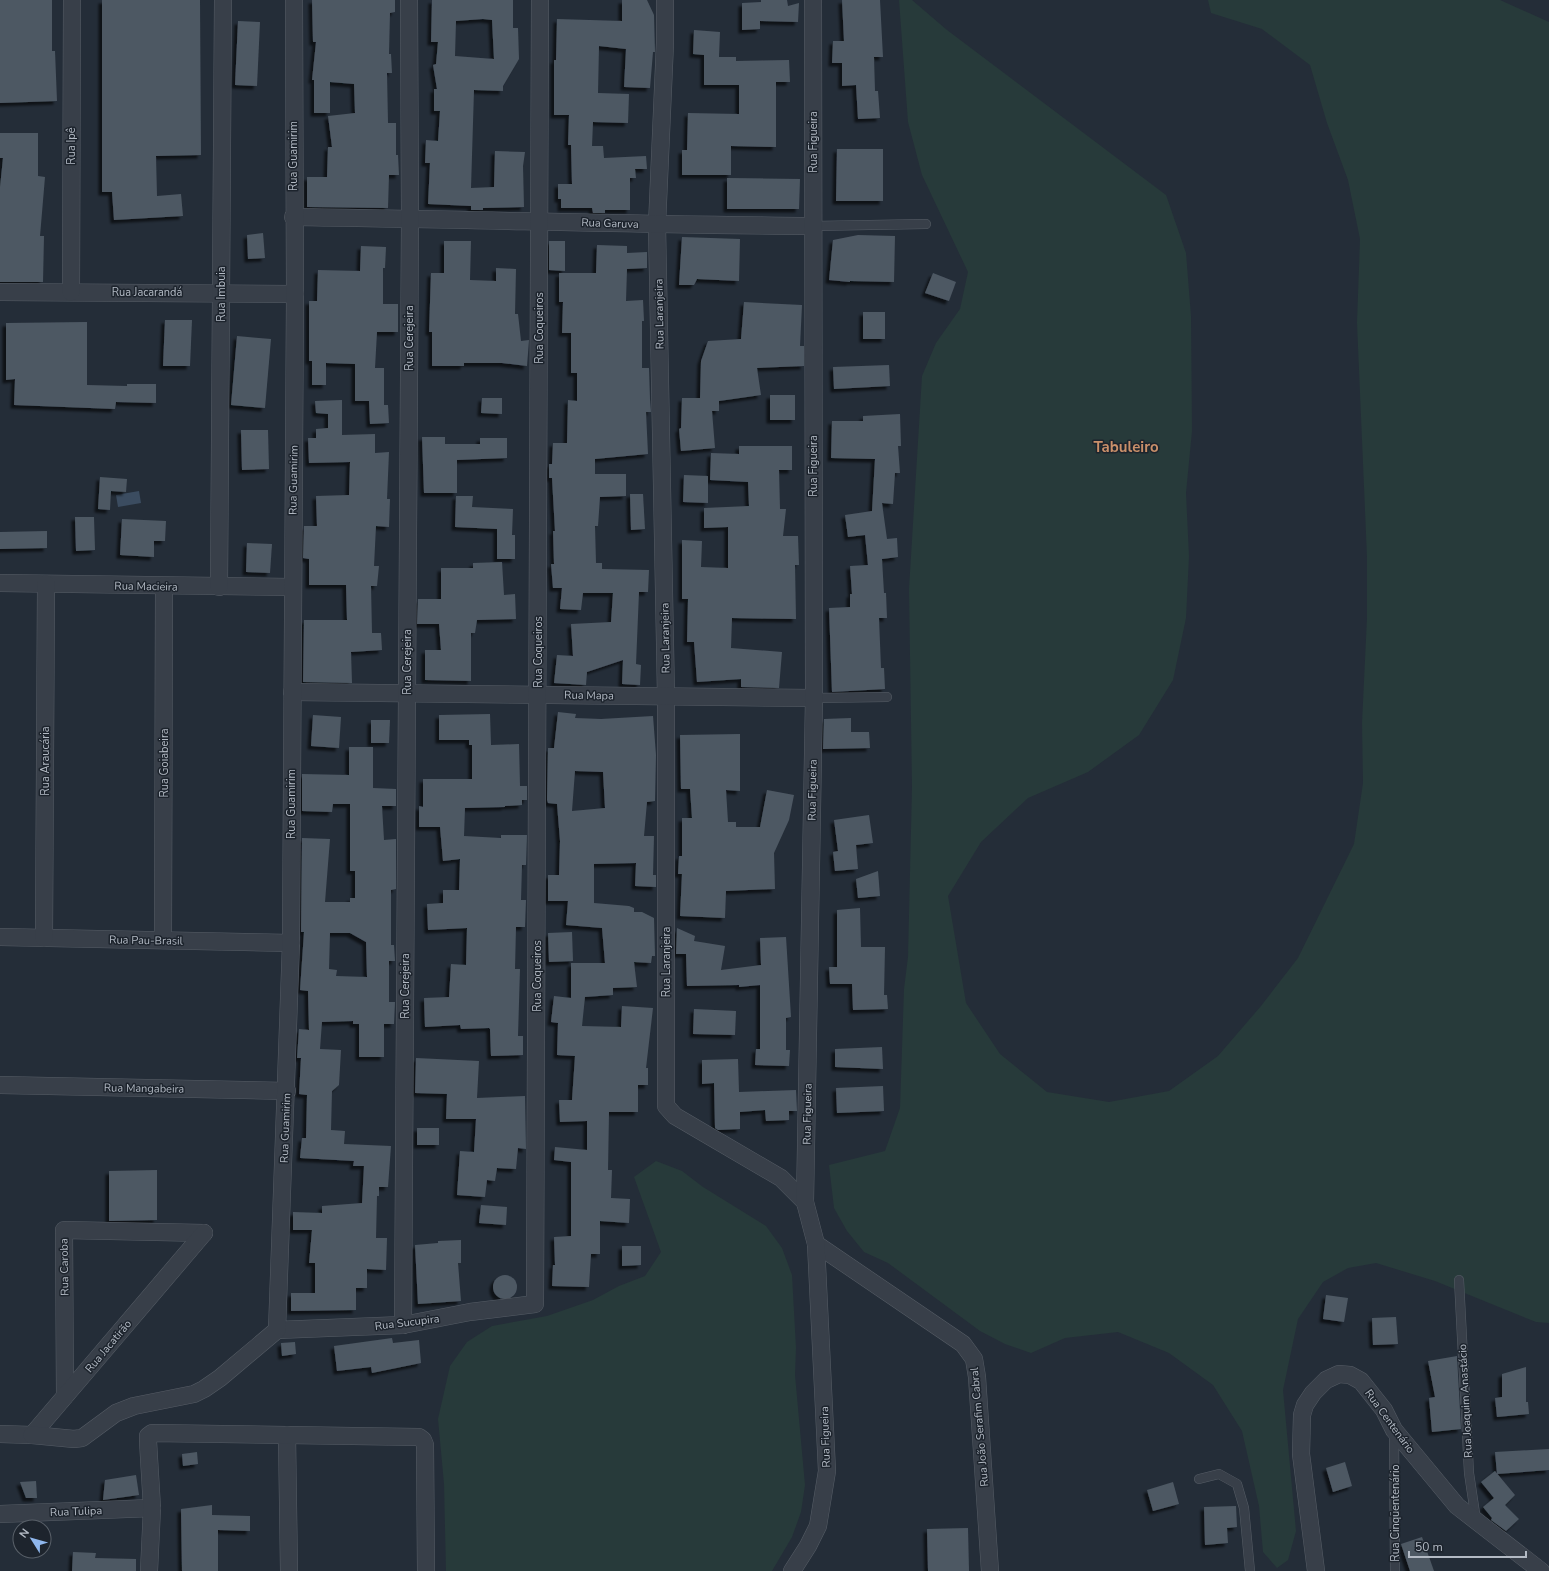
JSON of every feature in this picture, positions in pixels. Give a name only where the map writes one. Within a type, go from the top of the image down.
[{"type":"street","name":"Rua Ipê","points":[[71,292],[72,0]]},
{"type":"street","name":"Rua Imbuia","points":[[219,587],[223,0]]},
{"type":"street","name":"Rua Guamirim","points":[[277,1330],[287,1091],[291,943],[294,0]]},
{"type":"street","name":"Rua Cerejeira","points":[[403,1325],[410,218],[409,0]]},
{"type":"street","name":"Rua Coqueiros","points":[[535,1304],[540,0]]},
{"type":"street","name":"Rua Laranjeira","points":[[665,0],[665,43],[657,225],[666,696],[666,1106],[676,1116],[781,1178],[805,1202]]},
{"type":"street","name":"Rua Figueira","points":[[792,1571],[808,1546],[818,1526],[826,1471],[816,1244],[805,1202],[814,698],[813,0]]},
{"type":"street","name":"Rua Garuva","points":[[293,218],[410,218],[540,220],[657,225],[813,226]]},
{"type":"street","name":"Rua Jacarandá","points":[[0,292],[221,292],[294,294]]},
{"type":"street","name":"Rua Macieira","points":[[0,583],[292,587]]},
{"type":"street","name":"Rua Araucária","points":[[44,938],[46,584]]},
{"type":"street","name":"Rua Goiabeira","points":[[163,940],[164,586]]},
{"type":"street","name":"Rua Mapa","points":[[292,692],[814,698]]},
{"type":"street","name":"Rua Pau-Brasil","points":[[0,937],[291,943]]},
{"type":"street","name":"Rua Mangabeira","points":[[0,1085],[287,1091]]},
{"type":"street","name":"Rua Caroba","points":[[66,1396],[64,1230],[204,1233]]},
{"type":"street","name":"Rua Jacatirão","points":[[32,1435],[204,1233]]},
{"type":"street","name":"Rua João Serafim Cabral","points":[[816,1244],[963,1344],[974,1359],[977,1377],[990,1571]]},
{"type":"street","name":"Rua Sucupira","points":[[277,1330],[403,1325],[470,1312],[535,1304]]},
{"type":"street","points":[[0,1434],[74,1439],[82,1438],[116,1413],[134,1406],[194,1394],[220,1378],[277,1330]]},
{"type":"street","name":"Rua Centenário","points":[[1316,1571],[1301,1454],[1302,1421],[1305,1405],[1312,1393],[1326,1380],[1339,1374],[1350,1375],[1361,1381],[1384,1410],[1394,1430],[1457,1506],[1542,1571]]},
{"type":"street","points":[[149,1571],[152,1508],[148,1436],[152,1433],[419,1437],[423,1440],[426,1571]]},
{"type":"street","points":[[287,1435],[288,1571]]},
{"type":"street","name":"Rua Tulipa","points":[[0,1514],[152,1508]]},
{"type":"lane","name":"Rua Garuva","points":[[813,226],[926,224]]},
{"type":"lane","name":"Rua Mapa","points":[[814,698],[887,697]]},
{"type":"lane","name":"Rua Joaquim Anastácio","points":[[1459,1280],[1469,1473],[1476,1522]]},
{"type":"lane","name":"Rua Cinqüentenário","points":[[1394,1430],[1395,1571]]},
{"type":"lane","points":[[1199,1480],[1219,1474],[1237,1484],[1244,1508],[1250,1571]]},
{"type":"shaded area","points":[[899,0],[912,0],[947,30],[1166,195],[1186,253],[1191,316],[1192,431],[1186,493],[1189,556],[1186,618],[1173,680],[1139,735],[1088,772],[1028,798],[981,842],[948,896],[966,1003],[1000,1054],[1047,1092],[1109,1102],[1169,1091],[1218,1056],[1261,1006],[1298,958],[1354,844],[1363,783],[1362,723],[1367,618],[1367,557],[1357,323],[1360,239],[1348,180],[1327,123],[1310,65],[1262,29],[1211,13],[1208,0],[1500,0],[1549,22],[1549,1323],[1536,1322],[1435,1281],[1376,1263],[1348,1268],[1323,1282],[1298,1319],[1283,1390],[1296,1531],[1288,1560],[1277,1568],[1263,1552],[1259,1506],[1242,1431],[1213,1385],[1169,1353],[1118,1332],[1065,1338],[1031,1353],[1005,1344],[980,1331],[888,1263],[864,1252],[847,1231],[834,1208],[829,1165],[885,1151],[900,1108],[904,989],[908,957],[912,787],[909,589],[922,376],[936,343],[960,309],[968,272],[922,175],[908,122]]},
{"type":"shaded area","points":[[656,1161],[682,1171],[703,1187],[766,1226],[782,1248],[792,1275],[796,1348],[795,1375],[805,1485],[801,1512],[792,1537],[772,1571],[446,1571],[444,1484],[438,1419],[450,1366],[467,1342],[492,1326],[547,1316],[593,1300],[619,1286],[645,1276],[661,1252],[634,1177]]},
{"type":"water","points":[[139,491],[141,503],[118,507],[116,495]]},
{"type":"building","points":[[0,0],[52,0],[52,51],[55,51],[57,101],[0,103]]},
{"type":"building","points":[[102,0],[200,0],[201,155],[156,156],[157,196],[181,194],[183,216],[114,220],[112,192],[102,192]]},
{"type":"building","points":[[312,0],[395,0],[395,12],[390,13],[389,54],[391,54],[392,73],[387,73],[388,123],[396,123],[396,155],[398,155],[399,175],[389,175],[388,208],[307,207],[307,177],[327,177],[328,147],[332,147],[328,116],[355,113],[354,84],[330,82],[330,113],[314,113],[314,80],[312,80],[316,42],[313,42]]},
{"type":"building","points":[[432,0],[513,0],[513,28],[518,28],[519,59],[503,86],[503,91],[474,90],[471,188],[494,187],[495,151],[525,152],[523,166],[524,207],[483,208],[483,210],[471,210],[471,206],[428,204],[430,163],[425,163],[426,140],[438,141],[440,111],[434,111],[434,89],[437,89],[433,65],[436,64],[438,42],[431,42]],"holes":[[[483,19],[492,20],[494,59],[455,56],[456,21]]]},
{"type":"building","points":[[622,0],[647,0],[654,15],[655,52],[653,52],[650,88],[624,87],[626,49],[599,46],[598,93],[629,94],[628,123],[593,122],[592,146],[603,146],[604,158],[646,156],[647,169],[635,169],[636,178],[630,178],[630,210],[605,210],[605,213],[593,213],[592,208],[561,208],[561,199],[558,199],[558,184],[572,184],[571,145],[568,145],[569,115],[554,115],[554,60],[556,60],[557,19],[622,21]]},
{"type":"building","points":[[761,0],[787,0],[788,6],[799,3],[798,22],[760,21],[760,29],[742,30],[742,3],[761,2]]},
{"type":"building","points":[[842,0],[880,0],[883,57],[874,57],[875,91],[878,91],[880,118],[858,119],[856,85],[842,86],[842,63],[832,63],[833,41],[844,41]]},
{"type":"building","points":[[238,21],[260,22],[257,86],[235,85]]},
{"type":"building","points":[[694,30],[720,32],[719,57],[736,57],[736,61],[789,60],[790,82],[776,82],[776,147],[731,146],[731,175],[682,175],[682,150],[687,150],[688,113],[739,114],[739,85],[704,85],[704,55],[693,54]]},
{"type":"building","points":[[0,133],[38,133],[38,176],[45,177],[40,236],[44,236],[43,282],[0,282],[0,187],[3,158],[0,158]]},
{"type":"building","points":[[837,149],[883,149],[883,201],[836,201]]},
{"type":"building","points":[[727,178],[800,179],[799,209],[727,209]]},
{"type":"building","points":[[263,233],[265,258],[248,259],[247,235]]},
{"type":"building","points":[[858,235],[895,236],[894,282],[850,282],[829,280],[833,240]]},
{"type":"building","points":[[682,237],[740,239],[739,281],[697,279],[694,285],[679,285]]},
{"type":"building","points":[[444,241],[471,241],[470,280],[496,281],[496,268],[516,269],[515,314],[518,314],[521,341],[529,340],[527,366],[502,363],[464,363],[464,366],[432,366],[432,332],[429,332],[431,273],[444,273]]},
{"type":"building","points":[[549,241],[565,241],[565,271],[549,270]]},
{"type":"building","points":[[597,245],[627,246],[627,253],[647,252],[647,268],[627,269],[626,301],[643,300],[644,321],[642,321],[642,368],[649,368],[651,412],[646,412],[648,454],[595,459],[595,474],[626,474],[626,496],[600,497],[598,526],[595,526],[596,563],[602,563],[602,569],[649,570],[648,592],[639,592],[636,664],[641,665],[640,685],[622,684],[623,660],[587,672],[586,685],[554,683],[557,655],[573,656],[571,624],[611,622],[613,593],[583,593],[581,610],[560,609],[562,588],[553,588],[551,564],[554,564],[553,531],[555,531],[552,478],[549,478],[549,464],[552,464],[553,443],[567,443],[568,400],[577,401],[577,373],[571,373],[571,333],[562,333],[563,302],[559,302],[559,273],[596,273]]},
{"type":"building","points":[[361,246],[386,247],[385,268],[383,268],[383,304],[398,304],[398,332],[377,332],[375,368],[384,368],[384,405],[388,405],[389,423],[370,424],[369,401],[355,401],[355,364],[326,363],[326,385],[312,385],[312,361],[309,361],[309,301],[317,301],[318,270],[360,271]]},
{"type":"building","points":[[933,273],[956,282],[949,301],[925,293]]},
{"type":"building","points":[[744,302],[802,305],[800,346],[804,346],[804,366],[757,368],[761,395],[719,401],[719,411],[712,411],[715,448],[681,451],[679,429],[681,428],[682,398],[700,398],[701,361],[708,341],[741,339]]},
{"type":"building","points":[[863,312],[885,312],[885,339],[863,339]]},
{"type":"building","points":[[165,320],[192,320],[190,366],[163,366]]},
{"type":"building","points":[[87,322],[87,385],[127,386],[127,384],[156,384],[156,403],[116,402],[115,409],[14,405],[15,379],[6,380],[6,323]]},
{"type":"building","points":[[237,336],[271,339],[265,408],[231,405]]},
{"type":"building","points":[[889,365],[890,386],[834,389],[833,367]]},
{"type":"building","points":[[770,395],[795,395],[795,420],[770,420]]},
{"type":"building","points":[[482,398],[502,398],[502,414],[481,413]]},
{"type":"building","points":[[342,400],[342,435],[375,434],[375,453],[389,452],[387,499],[390,499],[389,527],[376,526],[374,566],[379,566],[377,586],[371,586],[372,633],[381,633],[382,650],[351,652],[352,683],[303,682],[304,620],[347,620],[346,585],[309,585],[309,559],[303,558],[304,526],[317,526],[316,496],[349,495],[350,462],[309,463],[308,438],[316,438],[316,429],[328,428],[328,414],[316,413],[315,401]]},
{"type":"building","points":[[900,414],[901,446],[898,446],[900,473],[895,473],[893,504],[882,503],[887,539],[897,538],[898,557],[882,559],[887,618],[879,618],[881,668],[884,668],[885,689],[832,692],[829,608],[850,607],[850,594],[852,594],[850,566],[868,565],[865,535],[848,537],[845,515],[872,511],[875,459],[831,458],[832,421],[863,421],[863,416]]},
{"type":"building","points":[[241,430],[268,430],[269,469],[242,470]]},
{"type":"building","points":[[422,437],[445,437],[445,444],[480,444],[480,438],[507,438],[507,458],[457,460],[457,493],[424,493]]},
{"type":"building","points":[[739,446],[792,446],[792,470],[779,470],[780,509],[786,509],[783,536],[798,536],[799,565],[795,565],[796,619],[732,618],[731,648],[782,652],[779,688],[741,687],[741,679],[697,682],[694,642],[687,642],[688,599],[682,599],[682,540],[702,541],[701,567],[728,568],[728,527],[704,528],[704,508],[749,506],[748,482],[710,480],[711,453],[739,454]]},
{"type":"building","points":[[684,475],[708,476],[708,503],[683,502]]},
{"type":"building","points":[[100,477],[127,479],[126,492],[111,491],[110,510],[98,509]]},
{"type":"building","points":[[630,494],[643,494],[645,529],[631,530]]},
{"type":"building","points":[[456,496],[473,496],[472,507],[513,509],[512,535],[515,535],[515,559],[497,559],[497,529],[455,527]]},
{"type":"building","points":[[75,517],[94,517],[95,550],[76,551]]},
{"type":"building","points":[[122,519],[166,521],[165,541],[154,541],[154,557],[120,555]]},
{"type":"building","points":[[47,531],[47,548],[0,549],[0,532]]},
{"type":"building","points":[[247,543],[272,544],[270,573],[246,572]]},
{"type":"building","points":[[502,562],[504,595],[515,594],[516,619],[477,620],[475,633],[471,633],[471,681],[425,680],[425,650],[441,650],[439,624],[417,624],[418,599],[441,599],[441,568],[473,568],[473,563]]},
{"type":"building","points":[[558,712],[576,714],[575,718],[601,719],[653,716],[656,755],[655,801],[647,802],[644,836],[654,836],[653,875],[656,875],[656,887],[635,886],[636,863],[594,864],[594,903],[629,906],[634,908],[634,912],[642,912],[654,918],[655,956],[652,956],[651,963],[634,962],[637,987],[613,988],[613,995],[585,997],[582,1026],[621,1027],[622,1006],[653,1008],[646,1068],[648,1068],[648,1085],[638,1085],[638,1112],[609,1112],[608,1170],[612,1170],[611,1198],[630,1199],[629,1223],[600,1221],[600,1254],[591,1254],[589,1287],[552,1286],[553,1265],[555,1265],[554,1237],[571,1236],[571,1162],[554,1160],[555,1147],[587,1150],[587,1121],[560,1122],[559,1100],[572,1100],[575,1056],[557,1055],[558,1023],[551,1022],[554,996],[571,998],[571,963],[605,963],[602,928],[566,925],[568,901],[548,901],[548,875],[559,875],[560,841],[557,804],[548,803],[547,800],[548,748],[554,748]],"holes":[[[575,771],[603,772],[605,808],[572,811]]]},
{"type":"building","points":[[490,714],[491,745],[519,744],[520,786],[527,786],[527,800],[522,800],[522,805],[465,808],[464,836],[501,838],[501,835],[527,835],[526,865],[522,865],[521,900],[526,900],[525,927],[516,927],[515,969],[520,969],[518,1036],[523,1036],[523,1055],[491,1056],[489,1028],[461,1029],[460,1025],[425,1027],[424,998],[449,997],[451,964],[466,965],[467,928],[428,930],[427,904],[443,903],[443,890],[459,890],[460,859],[443,861],[440,827],[419,827],[419,806],[423,807],[423,779],[472,779],[472,745],[469,745],[469,740],[439,740],[439,715]]},
{"type":"building","points":[[313,715],[341,717],[339,748],[311,746]]},
{"type":"building","points":[[851,718],[851,732],[869,732],[870,748],[823,749],[824,719]]},
{"type":"building","points":[[371,720],[390,720],[389,743],[371,743]]},
{"type":"building","points":[[740,734],[740,791],[726,790],[728,822],[736,822],[736,827],[760,827],[767,790],[794,795],[789,820],[774,853],[775,889],[726,891],[725,918],[680,916],[682,874],[678,874],[679,856],[682,856],[682,818],[692,818],[690,789],[681,789],[680,735]]},
{"type":"building","points":[[349,747],[373,747],[373,788],[396,789],[396,806],[382,806],[384,840],[396,839],[396,889],[391,890],[391,945],[394,945],[395,961],[389,961],[389,1002],[395,1002],[394,1024],[384,1024],[384,1057],[359,1057],[359,1024],[353,1024],[353,1021],[322,1022],[320,1049],[341,1050],[339,1085],[332,1091],[331,1130],[345,1131],[344,1144],[391,1146],[388,1187],[379,1187],[379,1196],[377,1196],[376,1238],[387,1238],[386,1270],[367,1269],[367,1288],[356,1288],[356,1310],[291,1311],[291,1293],[315,1293],[315,1263],[309,1263],[312,1230],[293,1230],[293,1212],[322,1213],[322,1206],[362,1203],[364,1166],[353,1166],[354,1161],[300,1158],[302,1138],[306,1138],[307,1095],[299,1094],[301,1058],[297,1058],[299,1029],[309,1030],[308,991],[300,990],[304,932],[301,932],[302,838],[330,839],[325,902],[350,902],[350,898],[355,898],[355,871],[350,871],[350,804],[333,804],[332,812],[302,811],[302,774],[349,775]],"holes":[[[330,933],[350,933],[366,942],[367,977],[336,976],[337,970],[329,969]]]},
{"type":"building","points":[[869,815],[873,843],[856,845],[858,869],[835,871],[833,852],[838,851],[834,820]]},
{"type":"building","points":[[878,871],[880,896],[858,898],[856,879]]},
{"type":"building","points":[[860,908],[861,947],[885,947],[884,995],[887,995],[888,1009],[853,1010],[852,984],[830,984],[829,967],[837,967],[837,910]]},
{"type":"building","points":[[677,928],[695,936],[694,941],[725,946],[721,970],[761,965],[760,938],[786,937],[791,1017],[786,1018],[786,1050],[790,1050],[789,1066],[755,1065],[756,1049],[760,1049],[760,985],[739,987],[739,985],[687,986],[686,954],[676,954]]},
{"type":"building","points":[[572,932],[573,961],[549,962],[548,933]]},
{"type":"building","points":[[694,1009],[736,1011],[735,1035],[693,1034]]},
{"type":"building","points":[[882,1047],[883,1069],[835,1067],[835,1049]]},
{"type":"building","points":[[416,1058],[479,1061],[477,1098],[525,1096],[526,1149],[518,1148],[516,1169],[497,1168],[495,1181],[487,1180],[485,1197],[457,1195],[460,1151],[474,1152],[476,1119],[446,1119],[447,1094],[415,1093]]},
{"type":"building","points":[[738,1059],[739,1092],[796,1090],[797,1111],[789,1111],[789,1120],[766,1121],[765,1110],[740,1112],[740,1129],[718,1130],[715,1128],[714,1083],[702,1084],[702,1060]]},
{"type":"building","points":[[883,1086],[884,1111],[837,1113],[836,1088]]},
{"type":"building","points":[[417,1128],[439,1128],[439,1145],[417,1145]]},
{"type":"building","points":[[157,1170],[157,1220],[109,1221],[109,1171]]},
{"type":"building","points":[[481,1205],[507,1207],[506,1225],[479,1223]]},
{"type":"building","points":[[461,1240],[461,1263],[458,1263],[461,1301],[418,1304],[415,1245],[438,1243],[438,1241]]},
{"type":"building","points":[[622,1246],[641,1246],[641,1265],[622,1266]]},
{"type":"building","points":[[505,1275],[510,1276],[516,1282],[516,1292],[510,1298],[505,1299],[500,1298],[494,1292],[493,1287],[494,1282],[500,1276]]},
{"type":"building","points":[[1326,1295],[1348,1298],[1344,1322],[1323,1319]]},
{"type":"building","points":[[1396,1317],[1398,1344],[1373,1345],[1372,1318]]},
{"type":"building","points":[[392,1338],[393,1343],[419,1340],[421,1363],[372,1373],[371,1367],[337,1371],[334,1346]]},
{"type":"building","points":[[295,1342],[296,1354],[282,1356],[281,1343]]},
{"type":"building","points":[[1457,1356],[1461,1429],[1432,1432],[1429,1398],[1435,1397],[1428,1361]]},
{"type":"building","points":[[1526,1367],[1526,1402],[1528,1402],[1529,1414],[1497,1417],[1495,1398],[1502,1397],[1502,1374]]},
{"type":"building","points":[[1549,1449],[1549,1470],[1497,1474],[1495,1452]]},
{"type":"building","points":[[197,1452],[198,1464],[183,1466],[182,1454]]},
{"type":"building","points":[[1345,1462],[1352,1486],[1333,1492],[1326,1468]]},
{"type":"building","points":[[1495,1471],[1515,1495],[1505,1505],[1519,1519],[1506,1531],[1491,1520],[1492,1518],[1483,1507],[1494,1498],[1481,1482]]},
{"type":"building","points":[[136,1475],[139,1495],[103,1500],[105,1480]]},
{"type":"building","points":[[36,1481],[37,1498],[26,1498],[20,1482]]},
{"type":"building","points":[[1173,1482],[1179,1504],[1153,1511],[1147,1490]]},
{"type":"building","points":[[212,1505],[212,1515],[250,1516],[250,1531],[218,1530],[218,1571],[182,1571],[181,1509]]},
{"type":"building","points":[[1236,1506],[1237,1527],[1227,1528],[1228,1543],[1205,1545],[1204,1507]]},
{"type":"building","points":[[968,1528],[969,1571],[928,1571],[927,1529]]},
{"type":"building","points":[[1422,1537],[1434,1571],[1410,1571],[1401,1544]]},
{"type":"building","points":[[73,1552],[96,1553],[95,1558],[136,1559],[136,1571],[72,1571]]},
{"type":"district","name":"Tabuleiro","points":[[1126,447]]}]
